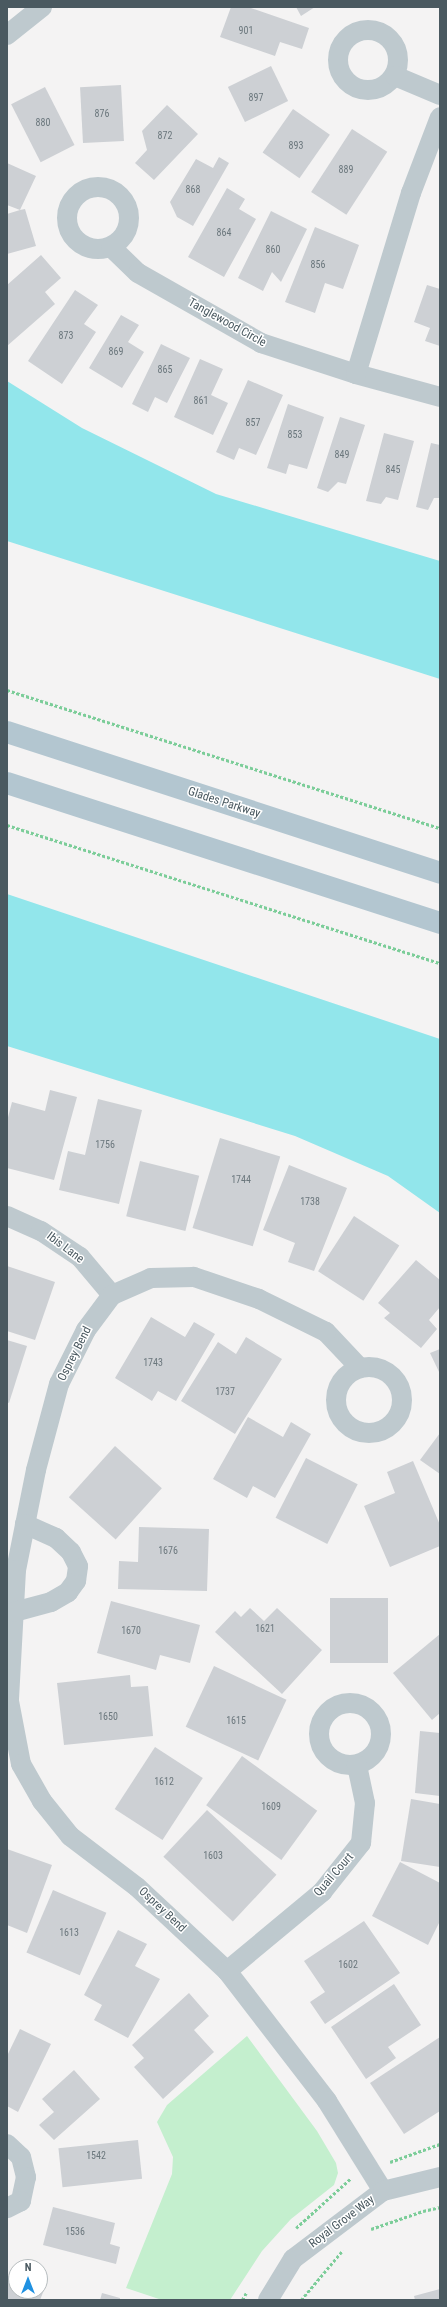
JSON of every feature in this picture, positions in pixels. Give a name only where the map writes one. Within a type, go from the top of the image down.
[{"type":"main road","name":"Glades Parkway","points":[[7,732],[440,873]]},
{"type":"main road","points":[[7,783],[440,923]]},
{"type":"street","points":[[7,35],[42,7]]},
{"type":"street","points":[[395,76],[440,95]]},
{"type":"street","points":[[356,374],[411,193],[440,117]]},
{"type":"street","name":"Tanglewood Circle","points":[[111,247],[138,273],[261,343],[356,374],[440,397]]},
{"type":"street","name":"Ibis Lane","points":[[7,1216],[41,1231],[80,1257],[112,1296]]},
{"type":"street","name":"Osprey Bend","points":[[360,1368],[326,1332],[259,1298],[194,1277],[151,1278],[112,1296],[86,1330],[60,1384],[36,1470],[16,1570],[9,1701],[14,1765],[70,1836],[138,1887],[227,1971],[328,2101],[383,2191]]},
{"type":"street","points":[[14,1612],[51,1602],[68,1592],[76,1581],[78,1566],[71,1552],[56,1538],[25,1524]]},
{"type":"street","name":"Quail Court","points":[[227,1971],[322,1892],[361,1843],[365,1803],[357,1765]]},
{"type":"street","points":[[7,2144],[21,2157],[26,2177],[21,2201],[7,2208]]},
{"type":"street","name":"Royal Grove Way","points":[[268,2300],[293,2259],[383,2191],[440,2177]]},
{"type":"path","points":[[7,690],[440,828]]},
{"type":"path","points":[[7,825],[440,963]]},
{"type":"path","points":[[367,2233],[373,2228],[423,2211],[440,2207]]},
{"type":"path","points":[[301,2300],[348,2247]]},
{"type":"green space","points":[[247,2036],[317,2131],[336,2163],[338,2173],[334,2185],[291,2219],[262,2251],[230,2300],[162,2300],[126,2288],[172,2174],[173,2157],[157,2122],[167,2105]]},
{"type":"water","points":[[7,381],[82,428],[216,494],[440,561],[440,679],[7,541]]},
{"type":"water","points":[[7,894],[440,1039],[440,1213],[388,1176],[295,1136],[7,1046]]},
{"type":"building","points":[[231,7],[248,7],[309,28],[302,49],[280,42],[275,56],[220,37]]},
{"type":"building","points":[[296,7],[315,7],[301,16]]},
{"type":"building","points":[[271,66],[288,101],[245,122],[228,87]]},
{"type":"building","points":[[121,85],[124,141],[83,143],[80,87]]},
{"type":"building","points":[[45,87],[75,145],[41,162],[11,104]]},
{"type":"building","points":[[167,105],[198,134],[154,180],[135,163],[147,150],[142,131]]},
{"type":"building","points":[[293,109],[330,135],[299,178],[263,152]]},
{"type":"building","points":[[352,129],[387,152],[346,215],[311,192]]},
{"type":"building","points":[[219,157],[229,163],[193,226],[177,217],[170,202],[196,159],[213,168]]},
{"type":"building","points":[[7,163],[36,176],[20,210],[7,205]]},
{"type":"building","points":[[227,188],[245,199],[239,209],[256,219],[224,277],[188,257]]},
{"type":"building","points":[[25,209],[36,246],[7,254],[7,214]]},
{"type":"building","points":[[271,211],[307,229],[281,282],[272,272],[263,291],[238,278]]},
{"type":"building","points":[[315,227],[359,245],[343,289],[325,283],[315,313],[285,302]]},
{"type":"building","points":[[41,255],[61,278],[45,292],[55,304],[7,346],[7,285]]},
{"type":"building","points":[[427,285],[440,289],[440,346],[425,341],[430,328],[414,322]]},
{"type":"building","points":[[75,290],[98,305],[84,324],[96,332],[62,384],[28,361]]},
{"type":"building","points":[[121,315],[139,325],[128,342],[144,352],[122,388],[89,368]]},
{"type":"building","points":[[161,344],[190,358],[167,403],[155,397],[148,412],[132,404]]},
{"type":"building","points":[[200,359],[223,369],[211,395],[228,403],[213,435],[174,417]]},
{"type":"building","points":[[248,380],[283,395],[256,455],[239,448],[234,460],[216,452]]},
{"type":"building","points":[[288,404],[324,417],[307,469],[289,464],[286,474],[267,468]]},
{"type":"building","points":[[340,417],[365,425],[346,484],[338,482],[328,492],[317,488]]},
{"type":"building","points":[[384,433],[414,441],[398,500],[386,497],[381,504],[366,501]]},
{"type":"building","points":[[431,443],[440,445],[440,498],[434,498],[428,510],[416,507]]},
{"type":"building","points":[[50,1090],[77,1097],[54,1180],[7,1168],[7,1121],[12,1102],[45,1111]]},
{"type":"building","points":[[98,1099],[142,1110],[119,1204],[59,1190],[68,1151],[85,1155]]},
{"type":"building","points":[[220,1138],[280,1156],[253,1246],[193,1228]]},
{"type":"building","points":[[140,1161],[199,1176],[185,1231],[126,1216]]},
{"type":"building","points":[[289,1165],[347,1188],[314,1271],[288,1262],[295,1243],[263,1230]]},
{"type":"building","points":[[354,1216],[399,1245],[363,1301],[318,1271]]},
{"type":"building","points":[[416,1260],[440,1280],[440,1307],[429,1320],[437,1329],[421,1348],[384,1318],[390,1313],[378,1303]]},
{"type":"building","points":[[7,1266],[55,1282],[35,1340],[7,1331]]},
{"type":"building","points":[[151,1317],[185,1337],[194,1322],[215,1334],[176,1401],[158,1391],[152,1401],[115,1378]]},
{"type":"building","points":[[246,1337],[282,1359],[235,1434],[181,1401],[218,1342],[236,1354]]},
{"type":"building","points":[[7,1340],[27,1346],[9,1403],[7,1402]]},
{"type":"building","points":[[440,1349],[440,1374],[430,1353]]},
{"type":"building","points":[[248,1417],[283,1437],[291,1422],[311,1434],[275,1498],[253,1486],[247,1498],[213,1479]]},
{"type":"building","points":[[440,1433],[440,1474],[420,1460]]},
{"type":"building","points":[[115,1446],[162,1488],[116,1539],[69,1497]]},
{"type":"building","points":[[306,1458],[358,1484],[327,1544],[276,1518]]},
{"type":"building","points":[[413,1461],[440,1525],[440,1546],[390,1567],[364,1506],[395,1493],[387,1472]]},
{"type":"building","points":[[139,1527],[209,1529],[207,1591],[118,1589],[119,1561],[138,1562]]},
{"type":"building","points":[[330,1598],[388,1598],[388,1663],[330,1663]]},
{"type":"building","points":[[111,1601],[200,1625],[190,1663],[160,1655],[156,1670],[97,1653]]},
{"type":"building","points":[[250,1608],[264,1621],[277,1608],[322,1650],[282,1694],[215,1632],[235,1611],[241,1617]]},
{"type":"building","points":[[440,1634],[440,1713],[432,1720],[393,1673]]},
{"type":"building","points":[[214,1666],[287,1700],[258,1761],[186,1727]]},
{"type":"building","points":[[130,1675],[131,1687],[148,1686],[153,1736],[64,1745],[57,1683]]},
{"type":"building","points":[[420,1731],[440,1733],[440,1796],[415,1793]]},
{"type":"building","points":[[155,1747],[203,1778],[163,1840],[115,1809]]},
{"type":"building","points":[[242,1756],[317,1811],[281,1860],[206,1805]]},
{"type":"building","points":[[411,1799],[440,1804],[440,1867],[401,1861]]},
{"type":"building","points":[[207,1810],[276,1875],[233,1922],[163,1857]]},
{"type":"building","points":[[7,1849],[52,1865],[27,1933],[7,1925]]},
{"type":"building","points":[[400,1862],[440,1883],[440,1921],[428,1945],[372,1916]]},
{"type":"building","points":[[53,1890],[106,1913],[80,1975],[26,1953]]},
{"type":"building","points":[[364,1921],[400,1973],[325,2024],[310,2002],[325,1992],[304,1961]]},
{"type":"building","points":[[118,1930],[147,1944],[135,1966],[160,1979],[128,2038],[94,2020],[102,2005],[84,1995]]},
{"type":"building","points":[[394,1984],[421,2025],[388,2047],[396,2058],[366,2079],[331,2027]]},
{"type":"building","points":[[189,1993],[209,2016],[194,2030],[214,2052],[163,2099],[134,2067],[144,2058],[132,2045]]},
{"type":"building","points":[[20,2029],[51,2044],[18,2112],[7,2106],[7,2056]]},
{"type":"building","points":[[440,2037],[440,2111],[404,2134],[370,2083]]},
{"type":"building","points":[[74,2070],[100,2099],[54,2140],[39,2125],[54,2112],[42,2099]]},
{"type":"building","points":[[138,2140],[142,2179],[63,2187],[58,2148]]},
{"type":"building","points":[[53,2207],[115,2223],[110,2244],[120,2247],[116,2264],[43,2245]]},
{"type":"building","points":[[8,2276],[8,2299],[40,2299],[40,2300],[7,2300]]},
{"type":"building","points":[[440,2289],[440,2300],[415,2300],[414,2296]]},
{"type":"building","points":[[102,2293],[120,2298],[120,2300],[100,2300]]}]
